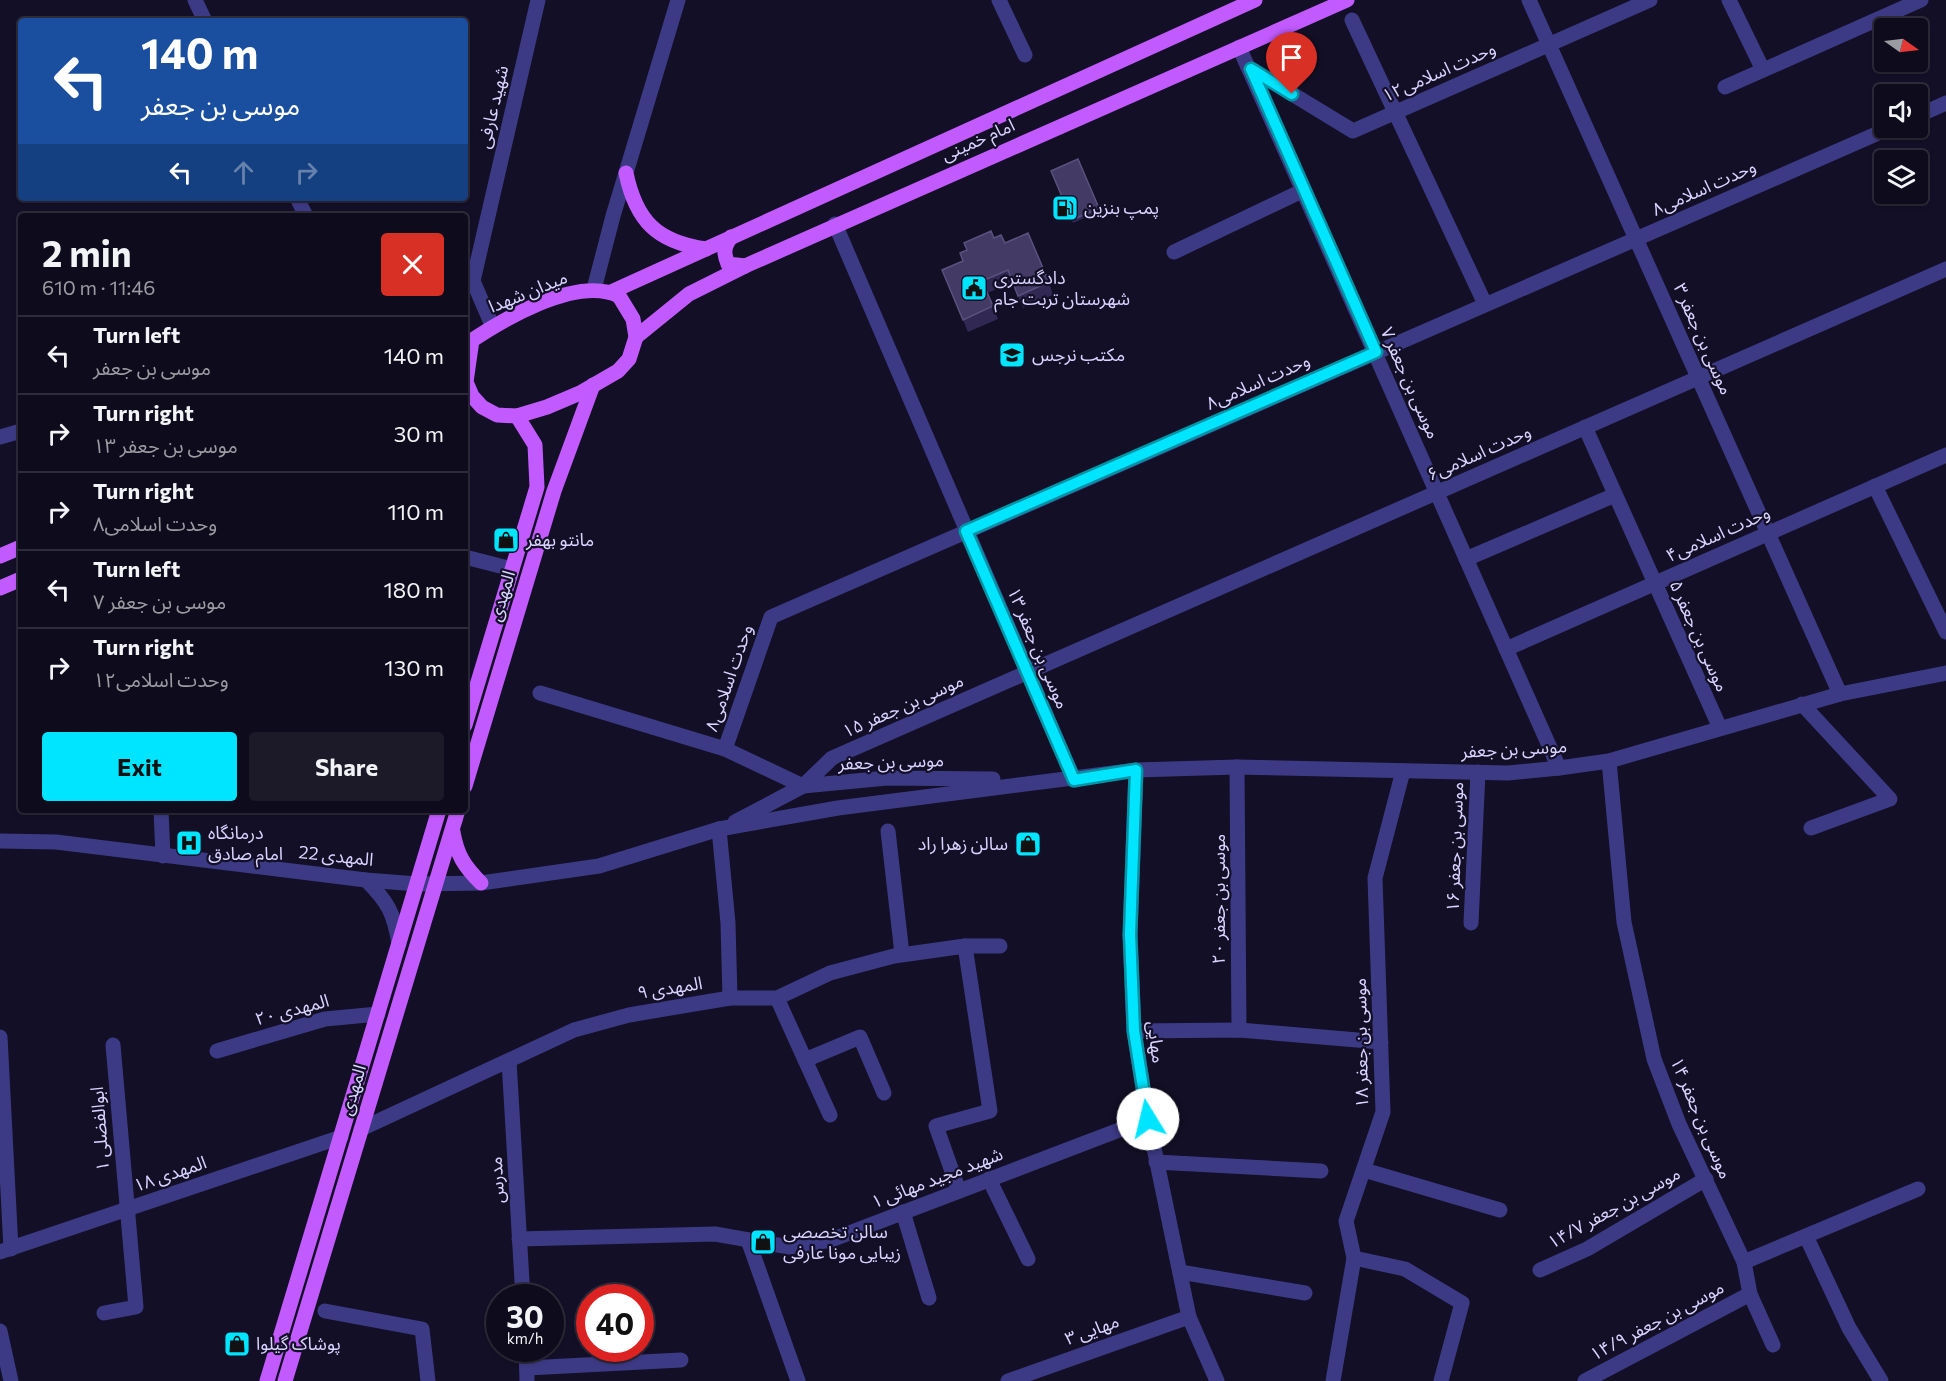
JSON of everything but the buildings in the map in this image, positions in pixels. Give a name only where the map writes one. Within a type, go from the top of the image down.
[{"type":"main road","name":"امام خمینی","points":[[611,292],[1255,0]]},
{"type":"main road","name":"امام خمینی","points":[[636,338],[689,294],[745,266],[835,224],[1239,47],[1325,5],[1347,0]]},
{"type":"main road","points":[[627,173],[631,197],[643,218],[660,235],[682,246],[706,249]]},
{"type":"main road","points":[[731,237],[724,247],[724,256],[728,264],[745,266]]},
{"type":"main road","name":"میدان شهدا","points":[[469,343],[492,326],[569,294],[594,289],[611,292]]},
{"type":"main road","points":[[468,405],[482,407],[497,415],[517,416],[547,407],[593,386],[618,371],[629,359],[636,338],[633,319],[619,296],[611,292]]},
{"type":"main road","name":"المهدی","points":[[468,776],[555,491],[593,386]]},
{"type":"main road","name":"میدان شهدا","points":[[468,387],[472,396],[482,407]]},
{"type":"main road","name":"المهدی","points":[[468,715],[537,486],[535,445],[517,416]]},
{"type":"main road","points":[[0,556],[18,548]]},
{"type":"main road","points":[[0,588],[18,580]]},
{"type":"main road","name":"المهدی","points":[[267,1381],[438,813]]},
{"type":"main road","name":"المهدی","points":[[285,1381],[457,813]]},
{"type":"main road","points":[[452,828],[456,852],[464,866],[481,883]]},
{"type":"main road","points":[[278,1346],[277,1355],[282,1362],[290,1358],[294,1352]]},
{"type":"street","points":[[195,0],[204,18]]},
{"type":"street","name":"شهید عارفی","points":[[492,326],[473,281],[538,0]]},
{"type":"street","points":[[594,289],[678,0]]},
{"type":"street","points":[[999,0],[1025,55]]},
{"type":"street","name":"موسی بن جعفر ۳","points":[[1529,0],[1840,693]]},
{"type":"street","name":"وحدت اسلامی۱۲","points":[[1251,69],[1353,131],[1650,0]]},
{"type":"street","points":[[1729,0],[1763,70]]},
{"type":"street","points":[[1725,87],[1921,0]]},
{"type":"street","points":[[1352,20],[1485,304]]},
{"type":"street","name":"موسی بن جعفر ۷","points":[[1239,47],[1251,69],[1559,768]]},
{"type":"street","points":[[1928,111],[1946,103]]},
{"type":"street","name":"وحدت اسلامی۸","points":[[725,749],[771,617],[1874,135]]},
{"type":"street","points":[[1174,252],[1304,190]]},
{"type":"street","name":"موسی بن جعفر ۱۳","points":[[835,224],[1074,780]]},
{"type":"street","name":"وحدت اسلامی۶","points":[[1027,672],[1946,269]]},
{"type":"street","name":"موسی بن جعفر ۵","points":[[1585,427],[1720,728]]},
{"type":"street","points":[[0,437],[18,432]]},
{"type":"street","name":"وحدت اسلامی۴","points":[[1506,649],[1946,455]]},
{"type":"street","points":[[1875,486],[1940,607],[1946,632]]},
{"type":"street","points":[[1466,559],[1615,495]]},
{"type":"street","points":[[468,558],[512,569]]},
{"type":"street","name":"موسی بن جعفر ۱۵","points":[[804,786],[832,758],[1027,672]]},
{"type":"street","name":"موسی بن جعفر","points":[[435,884],[481,883],[599,866],[720,830],[886,801],[1074,780],[1136,770],[1238,767],[1478,772],[1559,768],[1609,761],[1840,693],[1946,674]]},
{"type":"street","points":[[540,693],[725,749],[804,786]]},
{"type":"street","points":[[1802,704],[1890,799],[1811,828]]},
{"type":"street","name":"موسی بن جعفر ۱۴","points":[[1609,761],[1624,922],[1654,1059],[1679,1124],[1744,1262]]},
{"type":"street","name":"موسی بن جعفر ۲۰","points":[[1238,767],[1239,1030]]},
{"type":"street","name":"مهایی","points":[[1136,770],[1130,934],[1134,1031],[1156,1162],[1189,1317],[1217,1381]]},
{"type":"street","name":"موسی بن جعفر ۱۸","points":[[1333,1381],[1354,1258],[1346,1221],[1383,1112],[1375,878],[1403,771]]},
{"type":"street","name":"موسی بن جعفر ۱۶","points":[[1471,923],[1478,772]]},
{"type":"street","name":"موسی بن جعفر","points":[[720,830],[804,786],[887,778],[1074,780]]},
{"type":"street","points":[[161,813],[163,856]]},
{"type":"street","points":[[720,830],[728,923],[730,998]]},
{"type":"street","points":[[888,831],[902,954]]},
{"type":"street","name":"المهدی 22","points":[[0,841],[56,842],[366,880],[435,884]]},
{"type":"street","points":[[366,880],[384,897],[394,916],[399,944]]},
{"type":"street","points":[[959,1191],[936,1126],[990,1111],[965,946]]},
{"type":"street","name":"المهدی ۹","points":[[361,1129],[574,1030],[629,1015],[730,998],[777,998],[830,973],[902,954],[965,946],[1000,946]]},
{"type":"street","points":[[777,998],[830,1115]]},
{"type":"street","name":"المهدی ۲۰","points":[[217,1051],[325,1019],[378,1014]]},
{"type":"street","points":[[1134,1031],[1239,1030],[1381,1042]]},
{"type":"street","points":[[0,1037],[5,1251]]},
{"type":"street","points":[[805,1060],[860,1037],[885,1093]]},
{"type":"street","name":"ابوالفضلی ۱","points":[[104,1314],[136,1307],[113,1045]]},
{"type":"street","name":"مدرس","points":[[509,1061],[522,1284]]},
{"type":"street","name":"شهید مجید مهائی ۱","points":[[519,1239],[715,1234],[789,1246],[831,1240],[1148,1119]]},
{"type":"street","name":"المهدی ۱۸","points":[[5,1251],[341,1137]]},
{"type":"street","points":[[1156,1162],[1321,1171]]},
{"type":"street","points":[[1364,1170],[1500,1210]]},
{"type":"street","points":[[989,1179],[1028,1259]]},
{"type":"street","name":"موسی بن جعفر ۱۴/۷","points":[[1540,1270],[1587,1249],[1706,1179]]},
{"type":"street","points":[[1744,1262],[1918,1189]]},
{"type":"street","points":[[903,1212],[929,1298]]},
{"type":"street","points":[[1806,1236],[1849,1328],[1881,1381]]},
{"type":"street","points":[[748,1240],[798,1381]]},
{"type":"street","points":[[1354,1258],[1405,1269],[1462,1303],[1441,1381]]},
{"type":"street","name":"موسی بن جعفر ۱۴/۹","points":[[1585,1381],[1750,1294],[1744,1262]]},
{"type":"street","points":[[1180,1272],[1305,1293]]},
{"type":"street","points":[[1750,1294],[1773,1345]]},
{"type":"street","points":[[325,1311],[423,1329],[428,1381]]},
{"type":"street","name":"مهایی ۳","points":[[1008,1381],[1189,1317]]},
{"type":"street","points":[[0,1331],[10,1381]]},
{"type":"street","points":[[527,1375],[681,1360]]},
{"type":"place","name":"پمپ بنزین","points":[[1065,208]]},
{"type":"place","name":"دادگستری شهرستان تربت جام","points":[[974,288]]},
{"type":"place","name":"مكتب نرجس","points":[[1012,355]]},
{"type":"place","name":"مانتو بهفر","points":[[506,540]]},
{"type":"place","name":"درمانگاه امام صادق","points":[[189,843]]},
{"type":"place","name":"سالن زهرا راد","points":[[1028,844]]},
{"type":"place","name":"سالن تخصصی زیبایی مونا عارفی","points":[[763,1242]]},
{"type":"place","name":"پوشاک گیلوا","points":[[237,1344]]},
{"type":"route","points":[[1148,1119],[1134,1031],[1130,934],[1136,770],[1074,780],[966,531],[1376,352],[1251,69],[1292,94]]}]
